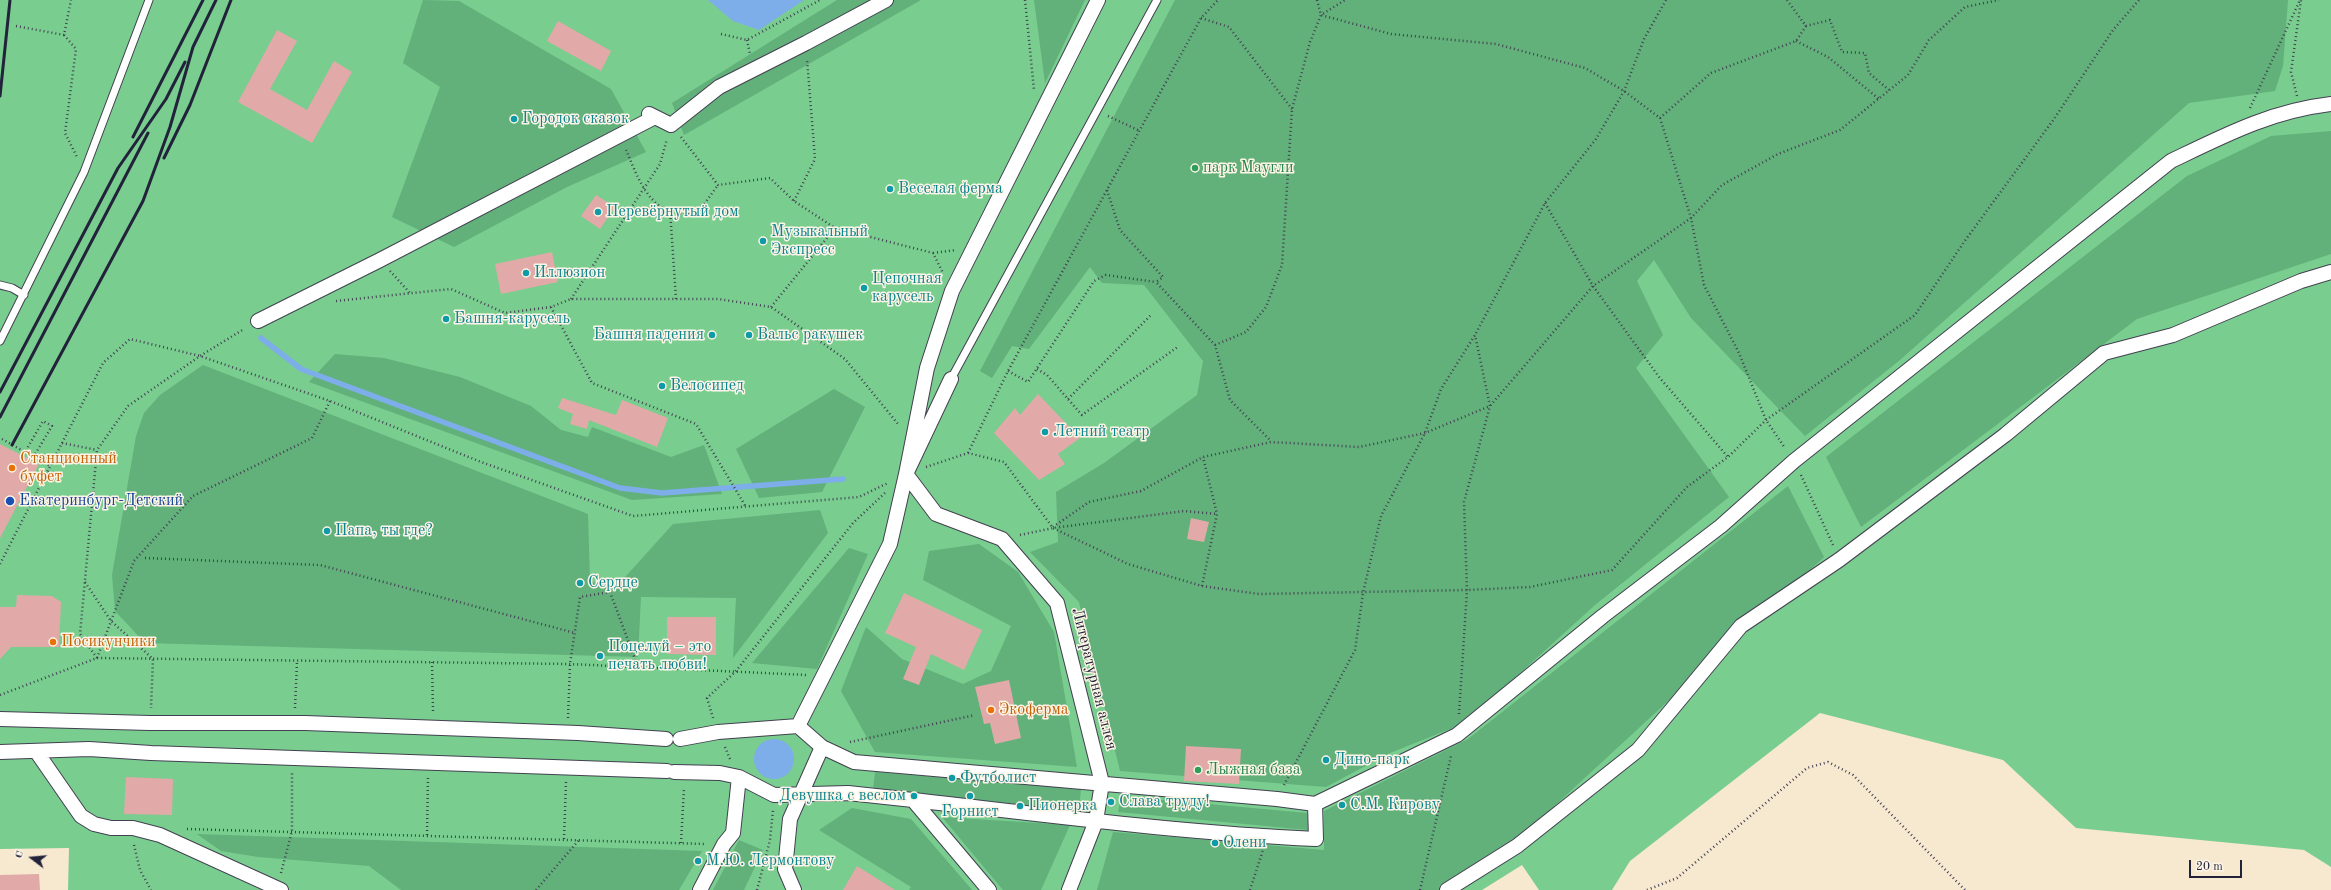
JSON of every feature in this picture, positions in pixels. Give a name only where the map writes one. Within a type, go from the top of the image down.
[{"type":"street","points":[[258,321],[380,260],[652,116],[671,125],[719,87],[886,0]]},
{"type":"street","points":[[798,726],[890,544],[906,474],[927,368],[952,291],[1037,118],[1098,0]]},
{"type":"street","points":[[0,719],[150,723],[295,723],[568,733],[673,739],[718,732],[798,726],[822,748],[854,762],[1102,783],[1277,799],[1315,804],[1457,735],[1603,616],[1721,526],[1794,461],[2171,161],[2241,127],[2300,108],[2331,104]]},
{"type":"street","points":[[1447,890],[1517,846],[1638,750],[1741,626],[1839,560],[2005,435],[2104,353],[2173,335],[2301,281],[2331,272]]},
{"type":"street","points":[[906,474],[951,378]]},
{"type":"street","name":"Литературная аллея","points":[[906,474],[936,514],[1002,539],[1057,603],[1102,783],[1096,821],[1069,890]]},
{"type":"street","points":[[794,890],[786,869],[790,819],[800,793],[822,748]]},
{"type":"street","points":[[0,752],[89,749],[151,754],[292,757],[720,773],[739,777],[774,795],[800,793],[848,793],[1096,821],[1316,839],[1315,804]]},
{"type":"street","points":[[36,751],[81,816],[94,824],[111,828],[133,828],[160,835],[279,889]]},
{"type":"street","points":[[700,890],[724,844],[733,833],[739,777]]},
{"type":"street","points":[[913,800],[989,890]]},
{"type":"lane","points":[[0,341],[84,172],[149,0]]},
{"type":"lane","points":[[951,378],[1157,0]]},
{"type":"lane","points":[[0,285],[12,288],[24,295]]},
{"type":"path","points":[[64,35],[71,0]]},
{"type":"path","points":[[721,34],[746,40],[820,0]]},
{"type":"path","points":[[1025,0],[1037,118]]},
{"type":"path","points":[[968,453],[1008,371],[1201,18],[1218,0]]},
{"type":"path","points":[[1317,0],[1322,15]]},
{"type":"path","points":[[1215,345],[1246,332],[1266,307],[1282,265],[1292,109],[1310,42],[1322,15],[1345,0]]},
{"type":"path","points":[[1277,799],[1298,755],[1355,650],[1363,593],[1381,516],[1425,433],[1441,389],[1475,335],[1545,203],[1596,139],[1624,91],[1644,39],[1666,0]]},
{"type":"path","points":[[1787,0],[1806,26]]},
{"type":"path","points":[[1467,590],[1464,502],[1490,406],[1593,286],[1691,218],[1722,185],[1778,154],[1840,130],[1908,75],[1929,40],[1965,7],[1999,0]]},
{"type":"path","points":[[0,564],[102,363],[130,339],[200,356],[330,401],[481,462],[633,516],[859,497],[906,474],[968,453],[1004,462],[1053,528],[1128,564],[1202,586],[1259,594],[1467,590],[1530,586],[1612,570],[1686,487],[1728,457],[1766,420],[1915,315],[1964,242],[2054,119],[2113,30],[2138,0]]},
{"type":"path","points":[[2300,108],[2291,72],[2301,0]]},
{"type":"path","points":[[2241,127],[2301,0]]},
{"type":"path","points":[[1322,15],[1391,34],[1496,44],[1585,68],[1624,91],[1660,118],[1691,218],[1704,285],[1739,353],[1766,420],[1794,461],[1839,560]]},
{"type":"path","points":[[1201,18],[1229,27],[1292,109]]},
{"type":"path","points":[[1660,118],[1711,73],[1796,41],[1806,26],[1830,20],[1842,52],[1865,53],[1869,73],[1889,90]]},
{"type":"path","points":[[16,26],[64,35],[76,49],[65,133],[84,172]]},
{"type":"path","points":[[1796,41],[1828,57],[1879,99]]},
{"type":"path","points":[[794,201],[815,159],[806,43]]},
{"type":"path","points":[[1109,116],[1140,131]]},
{"type":"path","points":[[671,125],[718,185]]},
{"type":"path","points":[[571,299],[660,164],[671,125]]},
{"type":"path","points":[[626,149],[643,190],[664,208],[681,214],[700,210],[718,185],[770,178],[794,201],[835,228],[933,254],[952,291]]},
{"type":"path","points":[[1107,190],[1120,230],[1163,277],[1156,282]]},
{"type":"path","points":[[1545,203],[1593,286],[1660,377],[1728,457]]},
{"type":"path","points":[[670,210],[676,299]]},
{"type":"path","points":[[772,307],[835,228]]},
{"type":"path","points":[[380,260],[410,293]]},
{"type":"path","points":[[1008,371],[1028,382],[1094,281],[1106,275],[1156,282],[1215,345],[1230,400],[1271,442]]},
{"type":"path","points":[[334,301],[451,289],[505,313],[551,307],[571,299],[718,299],[772,307],[845,359],[898,424]]},
{"type":"path","points":[[551,307],[592,383],[696,424],[746,507]]},
{"type":"path","points":[[1068,399],[1151,315]]},
{"type":"path","points":[[97,658],[80,634],[97,450],[128,406],[200,356],[258,321]]},
{"type":"path","points":[[1475,335],[1490,406]]},
{"type":"path","points":[[1037,369],[1047,375],[1082,415],[1179,346]]},
{"type":"path","points":[[97,658],[134,561],[193,496],[312,438],[330,401]]},
{"type":"path","points":[[1053,528],[1089,502],[1141,492],[1203,457],[1271,442],[1359,447],[1425,433],[1490,406]]},
{"type":"path","points":[[2,439],[25,452],[43,421],[52,426],[34,456],[50,466]]},
{"type":"path","points":[[62,443],[97,450]]},
{"type":"path","points":[[1202,586],[1217,514],[1203,457]]},
{"type":"path","points":[[736,671],[853,523],[906,474]]},
{"type":"path","points":[[1002,539],[1053,528],[1184,511],[1217,514]]},
{"type":"path","points":[[145,558],[320,565],[575,633]]},
{"type":"path","points":[[85,582],[111,621],[153,659]]},
{"type":"path","points":[[568,733],[570,664],[580,597],[610,592],[638,667]]},
{"type":"path","points":[[0,695],[97,658],[297,662],[570,664],[824,676]]},
{"type":"path","points":[[150,723],[153,659]]},
{"type":"path","points":[[295,723],[297,662]]},
{"type":"path","points":[[432,662],[433,728]]},
{"type":"path","points":[[822,748],[975,715]]},
{"type":"path","points":[[279,889],[292,831],[292,757]]},
{"type":"path","points":[[1647,890],[1677,878],[1807,768],[1828,762],[1853,775],[1964,890]]},
{"type":"path","points":[[427,835],[429,763]]},
{"type":"path","points":[[564,839],[566,767]]},
{"type":"path","points":[[675,771],[681,843]]},
{"type":"path","points":[[757,890],[770,840],[774,795]]},
{"type":"path","points":[[133,828],[133,842],[140,870],[151,890]]},
{"type":"path","points":[[181,829],[724,844]]},
{"type":"path","points":[[1250,890],[1267,836]]},
{"type":"path","points":[[536,890],[579,840]]},
{"type":"green space","points":[[0,0],[2331,0],[2331,867],[2304,850],[2076,828],[2003,760],[1820,713],[1630,861],[1612,890],[1539,890],[1522,865],[1482,890],[68,890],[69,848],[0,849]]},
{"type":"green space","points":[[423,0],[459,1],[611,89],[646,152],[567,187],[454,247],[392,217],[440,87],[403,63]]},
{"type":"green space","points":[[837,0],[921,0],[684,135],[672,103]]},
{"type":"green space","points":[[1034,0],[1085,0],[1045,83]]},
{"type":"green space","points":[[1175,0],[2288,0],[2283,66],[2275,91],[2189,103],[1900,360],[1805,436],[1691,318],[1654,260],[1637,281],[1663,335],[1636,368],[1729,497],[1595,605],[1465,723],[1390,753],[1326,787],[1120,771],[1079,602],[1030,552],[1058,542],[1056,492],[1104,463],[1197,395],[1203,361],[1144,285],[1102,283],[1090,267],[1029,349],[1012,346],[992,378],[980,371]]},
{"type":"green space","points":[[2331,131],[2331,254],[2137,319],[1861,527],[1826,457],[2187,176],[2271,136]]},
{"type":"green space","points":[[335,354],[384,358],[460,377],[531,406],[561,430],[588,437],[592,427],[671,457],[704,445],[722,494],[632,500],[309,382]]},
{"type":"green space","points":[[203,365],[588,514],[590,582],[618,585],[673,524],[820,510],[828,533],[733,658],[736,598],[641,597],[638,657],[145,643],[115,611],[112,575],[136,436],[144,413],[160,395]]},
{"type":"green space","points":[[834,389],[865,407],[822,492],[759,498],[736,449]]},
{"type":"green space","points":[[1788,486],[1824,557],[1510,847],[1439,890],[1097,890],[1113,832],[1324,850],[1324,811],[1468,739]]},
{"type":"green space","points":[[979,544],[1018,572],[1054,632],[1077,767],[875,752],[841,691],[866,627],[902,659],[963,684],[991,671],[1011,626],[923,580],[929,551]]},
{"type":"green space","points":[[849,548],[868,554],[817,669],[752,663]]},
{"type":"green space","points":[[875,772],[1081,789],[1079,810],[873,790]]},
{"type":"green space","points":[[1121,796],[1307,813],[1308,830],[1118,812]]},
{"type":"green space","points":[[852,808],[911,819],[972,890],[909,890],[911,887],[819,830]]},
{"type":"green space","points":[[942,817],[1070,825],[1041,890],[1003,890]]},
{"type":"green space","points":[[197,834],[702,851],[679,890],[401,890],[369,866],[258,857],[221,851]]},
{"type":"green space","points":[[739,840],[763,850],[744,890],[713,890]]},
{"type":"water","points":[[708,0],[804,0],[759,30],[733,21]]},
{"type":"water","points":[[774,739],[782,741],[788,745],[792,751],[794,759],[792,767],[788,773],[782,777],[774,779],[766,777],[760,773],[756,767],[754,759],[756,751],[760,745],[766,741]]},
{"type":"building","points":[[558,21],[611,51],[601,71],[547,41]]},
{"type":"building","points":[[277,30],[297,41],[270,89],[307,110],[334,61],[352,72],[312,143],[238,102]]},
{"type":"building","name":"Перевёрнутый дом","points":[[596,195],[615,207],[600,229],[581,216]]},
{"type":"building","name":"Иллюзион","points":[[552,252],[558,282],[501,294],[495,264]]},
{"type":"building","name":"Летний театр","points":[[1038,394],[1080,438],[1058,454],[1065,464],[1039,480],[994,433],[1015,408],[1020,415]]},
{"type":"building","points":[[562,398],[616,415],[622,400],[668,418],[657,447],[589,420],[587,429],[570,424],[573,414],[558,408]]},
{"type":"building","name":"Екатеринбург-Детский","points":[[0,444],[39,464],[0,538]]},
{"type":"building","points":[[1191,518],[1209,522],[1204,542],[1187,539]]},
{"type":"building","points":[[904,593],[982,630],[964,670],[931,654],[919,685],[903,679],[916,647],[885,633]]},
{"type":"building","points":[[17,595],[52,596],[61,602],[59,647],[11,647],[0,659],[0,607],[16,607]]},
{"type":"building","points":[[667,617],[716,617],[716,655],[667,654]]},
{"type":"building","points":[[1009,680],[1021,738],[995,744],[990,723],[984,724],[975,687]]},
{"type":"building","points":[[1186,746],[1241,749],[1239,784],[1184,781]]},
{"type":"building","points":[[126,777],[173,779],[172,815],[124,814]]},
{"type":"building","points":[[857,866],[895,890],[843,890]]},
{"type":"building","points":[[39,874],[40,890],[0,890],[0,875]]},
{"type":"waterway","points":[[261,338],[301,369],[620,488],[662,493],[843,479]]},
{"type":"railway","points":[[0,96],[10,0]]},
{"type":"railway","points":[[133,137],[203,0]]},
{"type":"railway","points":[[12,445],[143,201],[170,127],[193,47],[216,0]]},
{"type":"railway","points":[[164,158],[190,105],[231,0]]},
{"type":"railway","points":[[0,392],[118,168],[166,99],[185,62]]},
{"type":"railway","points":[[0,417],[148,133]]},
{"type":"place","name":"Городок сказок","points":[[514,119]]},
{"type":"place","name":"парк Маугли","points":[[1195,168]]},
{"type":"place","name":"Веселая ферма","points":[[890,189]]},
{"type":"place","name":"Перевёрнутый дом","points":[[598,212]]},
{"type":"place","name":"Музыкальный Экспресс","points":[[763,241]]},
{"type":"place","name":"Иллюзион","points":[[526,273]]},
{"type":"place","name":"Цепочная карусель","points":[[864,288]]},
{"type":"place","name":"Башня-карусель","points":[[446,319]]},
{"type":"place","name":"Башня падения","points":[[712,335]]},
{"type":"place","name":"Вальс ракушек","points":[[749,335]]},
{"type":"place","name":"Велосипед","points":[[662,386]]},
{"type":"place","name":"Летний театр","points":[[1045,432]]},
{"type":"place","name":"Станционный буфет","points":[[12,468]]},
{"type":"place","name":"Екатеринбург-Детский","points":[[10,501]]},
{"type":"place","name":"Папа, ты где?","points":[[327,531]]},
{"type":"place","name":"Сердце","points":[[580,583]]},
{"type":"place","name":"Посикунчики","points":[[53,642]]},
{"type":"place","name":"Поцелуй – это печать любви!","points":[[600,656]]},
{"type":"place","name":"Экоферма","points":[[991,710]]},
{"type":"place","name":"Дино-парк","points":[[1326,760]]},
{"type":"place","name":"Лыжная база","points":[[1198,770]]},
{"type":"place","name":"Футболист","points":[[952,778]]},
{"type":"place","name":"Девушка с веслом","points":[[914,796]]},
{"type":"place","name":"Горнист","points":[[970,796]]},
{"type":"place","name":"Слава труду!","points":[[1111,802]]},
{"type":"place","name":"С.М. Кирову","points":[[1342,805]]},
{"type":"place","name":"Пионерка","points":[[1020,806]]},
{"type":"place","name":"Олени","points":[[1215,843]]},
{"type":"place","name":"М.Ю. Лермонтову","points":[[698,861]]}]
